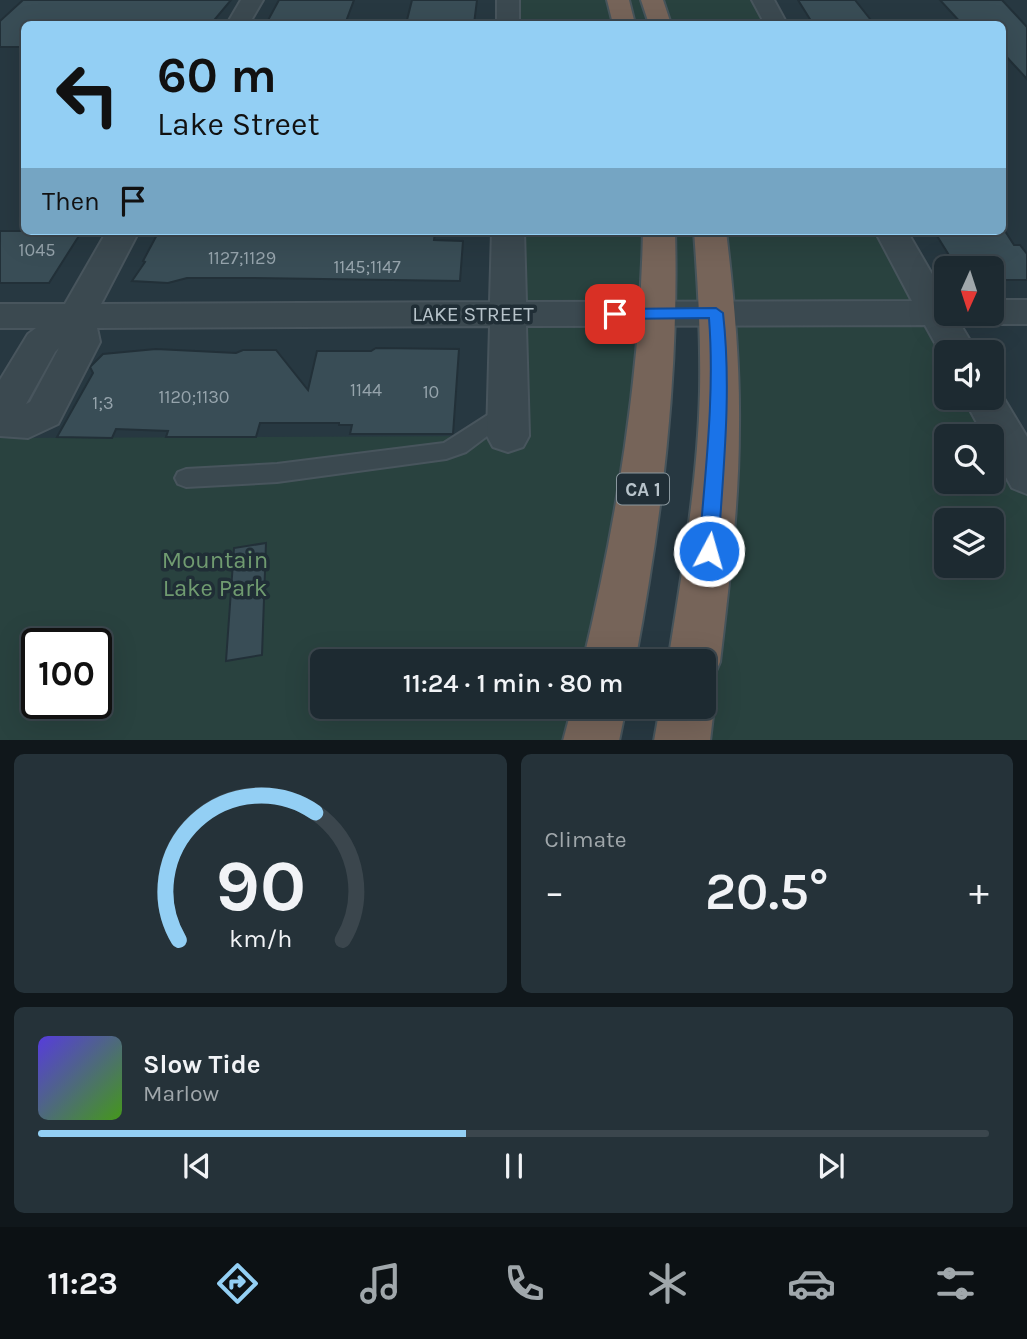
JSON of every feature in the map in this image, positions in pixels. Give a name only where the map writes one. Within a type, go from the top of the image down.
[{"type":"highway","points":[[618,0],[623,21]]},
{"type":"highway","points":[[652,0],[659,21]]},
{"type":"highway","name":"CA 1","points":[[612,649],[635,540],[656,377],[659,235]]},
{"type":"highway","points":[[695,649],[714,487],[719,352],[710,235]]},
{"type":"highway","points":[[591,740],[596,719]]},
{"type":"highway","points":[[682,740],[685,719]]},
{"type":"street","points":[[240,21],[252,0]]},
{"type":"street","points":[[508,0],[508,21]]},
{"type":"street","points":[[762,0],[774,21]]},
{"type":"street","points":[[77,316],[121,235]]},
{"type":"street","points":[[508,235],[508,423]]},
{"type":"street","points":[[893,235],[934,300]]},
{"type":"street","points":[[1004,312],[1027,312]]},
{"type":"street","name":"LAKE STREET","points":[[0,316],[934,313]]},
{"type":"street","points":[[990,410],[1027,476]]},
{"type":"lane","points":[[186,478],[277,472],[446,451],[508,423]]},
{"type":"green space","points":[[508,0],[763,0],[775,21],[508,21]]},
{"type":"green space","name":"Mountain Lake Park","points":[[508,235],[893,235],[941,340],[934,340],[934,410],[992,410],[1001,424],[934,424],[934,494],[1004,494],[1004,430],[1027,470],[1027,740],[682,740],[696,719],[716,719],[716,649],[706,649],[715,313],[658,314],[611,649],[310,649],[310,719],[596,719],[591,740],[0,740],[0,438],[507,436]]},
{"type":"building","points":[[23,0],[231,0],[214,21],[21,21],[21,47],[0,47],[0,21]]},
{"type":"building","points":[[279,0],[354,0],[346,21],[268,21]]},
{"type":"building","points":[[412,0],[477,0],[474,21],[407,21]]},
{"type":"building","points":[[798,0],[855,0],[872,21],[811,21]]},
{"type":"building","points":[[940,0],[1002,0],[1027,27],[1027,79],[1006,56],[1006,21],[959,21]]},
{"type":"building","points":[[0,231],[21,231],[21,235],[79,235],[49,283],[0,283]]},
{"type":"building","points":[[1006,233],[1014,245],[1020,245],[1027,254],[1027,280],[1004,280],[1004,256],[950,256],[936,235],[1006,235]]},
{"type":"building","points":[[157,235],[435,235],[434,240],[463,241],[460,281],[187,278],[168,283],[132,281],[145,262],[143,261]]},
{"type":"building","points":[[376,348],[459,349],[453,434],[350,434],[352,425],[339,423],[260,423],[256,437],[166,437],[168,431],[116,429],[112,438],[57,437],[93,373],[90,367],[103,354],[156,349],[236,353],[243,350],[276,350],[308,390],[317,351],[371,351]]},
{"type":"building","points":[[266,543],[262,655],[226,661],[234,548]]},
{"type":"route","points":[[615,314],[716,313],[719,403],[709,551]]}]
